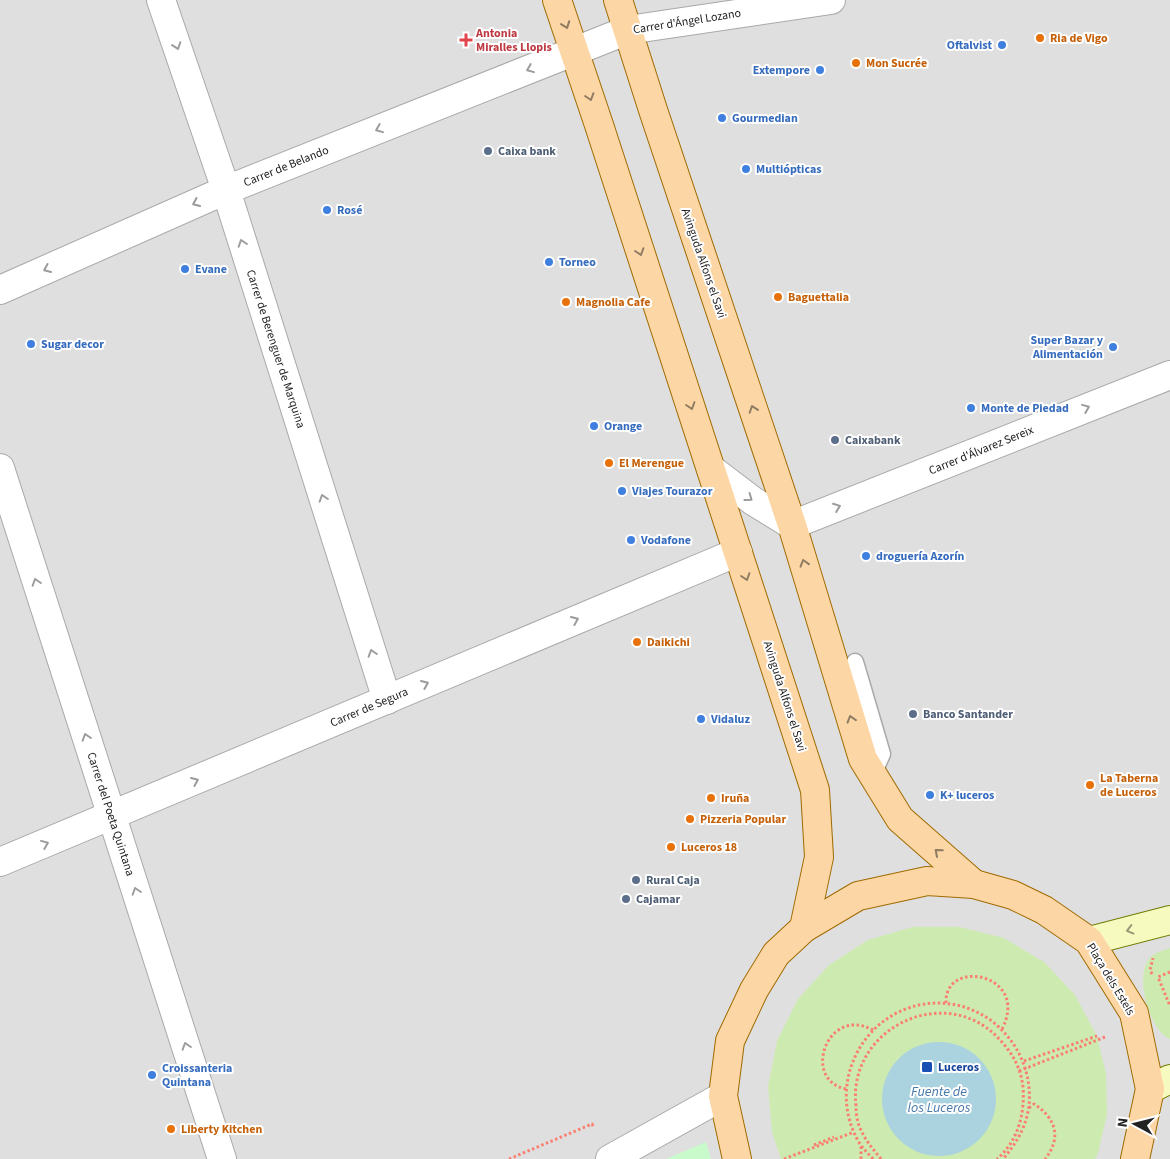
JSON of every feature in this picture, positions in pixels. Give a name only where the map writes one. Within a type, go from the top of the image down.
[{"type":"main road","name":"Avinguda Alfons el Savi","points":[[557,0],[815,790],[819,857],[804,928]]},
{"type":"main road","name":"Avinguda Alfons el Savi","points":[[618,0],[792,525],[863,759],[900,819],[974,884]]},
{"type":"main road","name":"Plaça dels Estels","points":[[737,1159],[723,1096],[730,1041],[754,990],[776,954],[804,928],[858,896],[927,881],[974,884],[1013,895],[1044,910],[1090,941],[1134,1012],[1136,1024],[1160,1084],[1135,1159]]},
{"type":"street","name":"Carrer de Berenguer de Marquina","points":[[161,0],[226,190],[387,700]]},
{"type":"street","name":"Carrer d'Ángel Lozano","points":[[575,51],[628,30],[831,0]]},
{"type":"street","name":"Carrer de Belando","points":[[0,290],[226,190],[575,51]]},
{"type":"street","name":"Carrer d'Álvarez Sereix","points":[[792,525],[1170,375]]},
{"type":"street","name":"Carrer del Poeta Quintana","points":[[0,468],[222,1159]]},
{"type":"street","points":[[711,469],[753,501],[792,525]]},
{"type":"street","name":"Carrer de Segura","points":[[0,862],[738,552]]},
{"type":"street","points":[[1090,941],[1170,920]]},
{"type":"street","points":[[610,1159],[723,1096]]},
{"type":"lane","points":[[855,662],[882,754],[872,776]]},
{"type":"path","points":[[1152,977],[1150,970],[1155,951]]},
{"type":"path","points":[[1170,972],[1158,977],[1170,1006]]},
{"type":"path","points":[[946,1003],[948,990],[956,982],[966,977],[977,976],[987,978],[997,984],[1004,993],[1008,1003],[1008,1014],[1002,1029]]},
{"type":"path","points":[[873,1159],[861,1146],[854,1132],[848,1111],[846,1089],[850,1067],[859,1047],[873,1030],[888,1017],[907,1008],[926,1004],[946,1003],[967,1007],[985,1016],[1002,1029],[1024,1061],[1029,1084],[1029,1108],[1024,1128],[1014,1146],[1003,1159]]},
{"type":"path","points":[[881,1159],[868,1145],[859,1128],[854,1093],[860,1067],[874,1043],[894,1026],[919,1015],[945,1012],[971,1018],[994,1032],[1012,1053],[1022,1077],[1024,1104],[1019,1129],[1005,1152],[997,1159]]},
{"type":"path","points":[[1019,1071],[1136,1024]]},
{"type":"path","points":[[846,1089],[834,1084],[824,1070],[822,1060],[823,1049],[828,1038],[846,1026],[857,1025],[873,1030]]},
{"type":"path","points":[[1024,1061],[1097,1036]]},
{"type":"path","points":[[1029,1108],[1034,1104],[1043,1110],[1050,1118],[1054,1128],[1052,1150],[1045,1159]]},
{"type":"path","points":[[509,1159],[592,1124],[596,1133]]},
{"type":"path","points":[[784,1159],[854,1132]]},
{"type":"path","points":[[780,1159],[834,1137]]},
{"type":"path","points":[[861,1146],[861,1159]]},
{"type":"shaded area","points":[[0,0],[1170,0],[1170,1159],[0,1159]]},
{"type":"green space","points":[[913,927],[959,927],[1004,938],[1044,962],[1075,995],[1097,1036],[1106,1074],[1107,1114],[1095,1159],[781,1159],[772,1132],[768,1086],[777,1041],[798,999],[829,965],[868,940]]},
{"type":"green space","points":[[1170,948],[1170,1039],[1162,1034],[1150,1013],[1143,987],[1143,974],[1146,964],[1152,956]]},
{"type":"green space","points":[[706,1142],[711,1159],[666,1159]]},
{"type":"water","name":"Fuente de los Luceros","points":[[939,1042],[961,1046],[971,1051],[987,1067],[992,1077],[996,1099],[992,1121],[987,1131],[971,1147],[961,1152],[939,1156],[917,1152],[907,1147],[891,1131],[886,1121],[882,1099],[886,1077],[891,1067],[907,1051],[917,1046]]},
{"type":"place","name":"Ria de Vigo","points":[[1040,38]]},
{"type":"place","name":"Antonia Miralles Llopis","points":[[466,40]]},
{"type":"place","name":"Oftalvist","points":[[1002,45]]},
{"type":"place","name":"Mon Sucrée","points":[[856,63]]},
{"type":"place","name":"Extempore","points":[[820,70]]},
{"type":"place","name":"Gourmedian","points":[[722,118]]},
{"type":"place","name":"Caixa bank","points":[[488,151]]},
{"type":"place","name":"Multiópticas","points":[[746,169]]},
{"type":"place","name":"Rosé","points":[[327,210]]},
{"type":"place","name":"Torneo","points":[[549,262]]},
{"type":"place","name":"Evane","points":[[185,269]]},
{"type":"place","name":"Baguettalia","points":[[778,297]]},
{"type":"place","name":"Magnolia Cafe","points":[[566,302]]},
{"type":"place","name":"Sugar decor","points":[[31,344]]},
{"type":"place","name":"Super Bazar y Alimentación","points":[[1113,347]]},
{"type":"place","name":"Monte de Piedad","points":[[971,408]]},
{"type":"place","name":"Orange","points":[[594,426]]},
{"type":"place","name":"Caixabank","points":[[835,440]]},
{"type":"place","name":"El Merengue","points":[[609,463]]},
{"type":"place","name":"Viajes Tourazor","points":[[622,491]]},
{"type":"place","name":"Vodafone","points":[[631,540]]},
{"type":"place","name":"droguería Azorín","points":[[866,556]]},
{"type":"place","name":"Daikichi","points":[[637,642]]},
{"type":"place","name":"Banco Santander","points":[[913,714]]},
{"type":"place","name":"Vidaluz","points":[[701,719]]},
{"type":"place","name":"La Taberna de Luceros","points":[[1090,785]]},
{"type":"place","name":"K+ luceros","points":[[930,795]]},
{"type":"place","name":"Iruña","points":[[711,798]]},
{"type":"place","name":"Pizzeria Popular","points":[[690,819]]},
{"type":"place","name":"Luceros 18","points":[[671,847]]},
{"type":"place","name":"Rural Caja","points":[[636,880]]},
{"type":"place","name":"Cajamar","points":[[626,899]]},
{"type":"place","name":"Luceros","points":[[927,1067]]},
{"type":"place","name":"Croissanteria Quintana","points":[[152,1075]]},
{"type":"place","name":"Liberty Kitchen","points":[[171,1129]]}]
